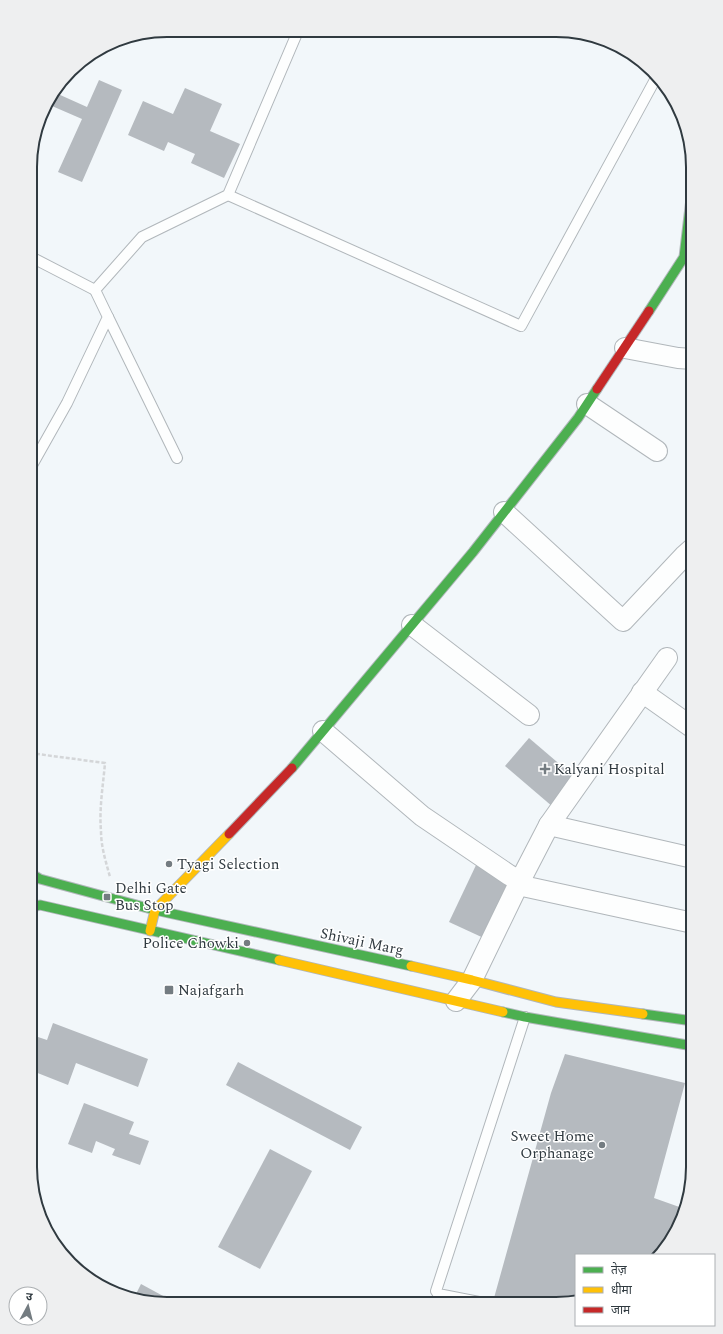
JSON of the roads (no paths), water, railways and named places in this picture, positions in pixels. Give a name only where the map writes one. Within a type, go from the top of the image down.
[{"type":"main road","points":[[150,931],[155,910],[297,763],[473,552],[578,418],[662,292],[684,256],[686,248]]},
{"type":"main road","name":"Shivaji Marg","points":[[37,877],[155,910],[472,980],[556,1002],[686,1020]]},
{"type":"main road","points":[[37,906],[40,905],[525,1017],[686,1045]]},
{"type":"street","points":[[625,348],[686,359]]},
{"type":"street","points":[[587,404],[657,450]]},
{"type":"street","points":[[504,512],[623,621],[686,554]]},
{"type":"street","points":[[412,625],[529,715]]},
{"type":"street","points":[[456,1001],[472,980],[549,824],[667,658]]},
{"type":"street","points":[[642,692],[686,723]]},
{"type":"street","points":[[323,732],[422,816],[519,883],[686,921]]},
{"type":"street","points":[[549,824],[686,856]]},
{"type":"lane","points":[[95,290],[142,237],[228,195],[295,37]]},
{"type":"lane","points":[[228,195],[521,326],[654,81]]},
{"type":"lane","points":[[37,260],[95,290],[177,458]]},
{"type":"lane","points":[[37,456],[67,403],[108,317]]},
{"type":"lane","points":[[453,1297],[438,1294],[436,1291],[525,1017]]},
{"type":"place","name":"Kalyani Hospital","points":[[545,769]]},
{"type":"place","name":"Tyagi Selection","points":[[169,864]]},
{"type":"place","name":"Delhi Gate Bus Stop","points":[[107,897]]},
{"type":"place","name":"Police Chowki","points":[[247,943]]},
{"type":"place","name":"Najafgarh","points":[[169,990]]},
{"type":"place","name":"Sweet Home Orphanage","points":[[602,1145]]}]
